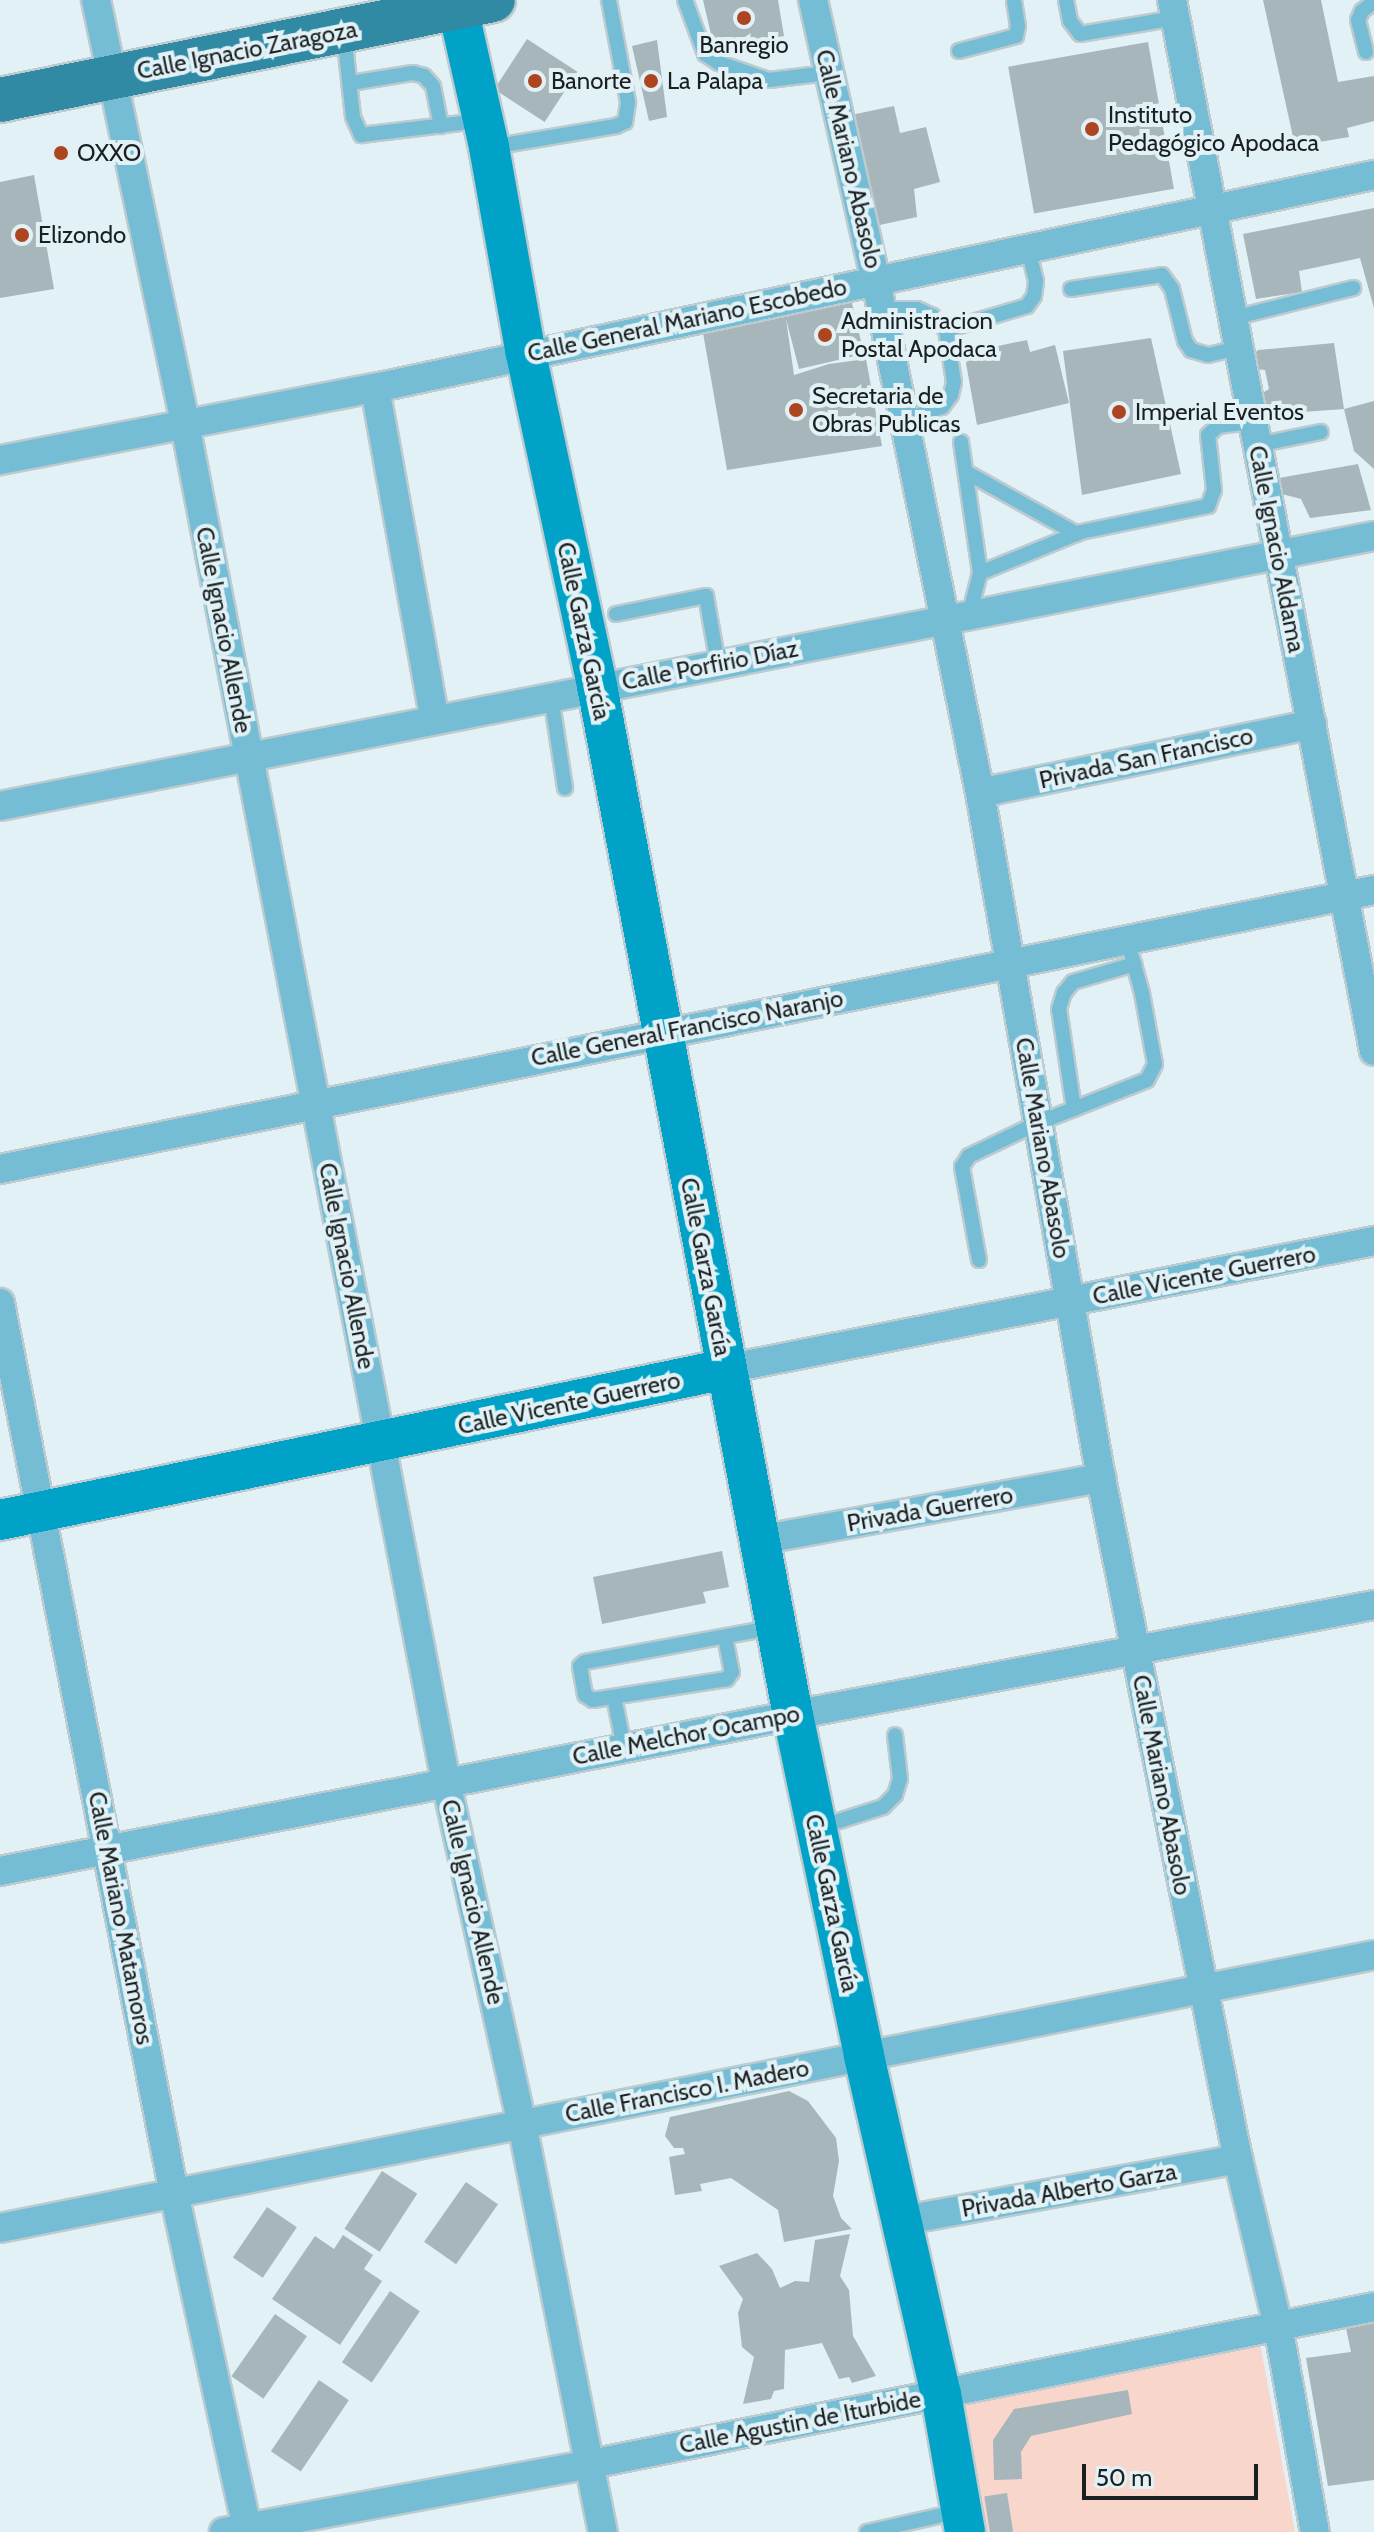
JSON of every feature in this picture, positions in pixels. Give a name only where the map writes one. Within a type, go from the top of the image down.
[{"type":"main road","name":"Calle Ignacio Zaragoza","points":[[0,100],[469,2]]},
{"type":"street","name":"Calle Ignacio Allende","points":[[96,0],[185,424],[446,1782],[522,2124],[603,2532]]},
{"type":"street","name":"Calle Mariano Abasolo","points":[[813,0],[882,309],[903,421],[956,619],[980,793],[1101,1478],[1238,2159],[1278,2325],[1315,2532]]},
{"type":"street","name":"Calle Garza García","points":[[469,2],[486,134],[526,354],[597,686],[660,1033],[793,1715],[864,2056],[941,2394],[963,2521]]},
{"type":"street","name":"Calle Ignacio Aldama","points":[[1174,9],[1374,1051]]},
{"type":"street","name":"Calle General Mariano Escobedo","points":[[0,460],[375,388],[1374,175]]},
{"type":"street","points":[[375,388],[435,720]]},
{"type":"street","name":"Calle Porfirio Díaz","points":[[0,806],[248,759],[597,686],[1374,536]]},
{"type":"street","name":"Privada San Francisco","points":[[980,793],[1312,724]]},
{"type":"street","name":"Calle General Francisco Naranjo","points":[[0,1169],[1011,962],[1130,951],[1374,890]]},
{"type":"street","name":"Calle Vicente Guerrero","points":[[0,1520],[726,1369],[1374,1241]]},
{"type":"street","name":"Calle Mariano Matamoros","points":[[0,1303],[239,2530]]},
{"type":"street","name":"Privada Guerrero","points":[[759,1540],[1101,1478]]},
{"type":"street","name":"Calle Melchor Ocampo","points":[[0,1871],[624,1747],[1374,1605]]},
{"type":"street","name":"Calle Francisco I. Madero","points":[[0,2228],[1374,1955]]},
{"type":"street","name":"Privada Alberto Garza","points":[[900,2221],[1238,2159]]},
{"type":"street","name":"Calle Agustin de Iturbide","points":[[239,2530],[591,2464],[1374,2307]]},
{"type":"lane","points":[[343,30],[353,117],[361,135],[441,126],[486,134],[616,126],[625,122],[628,102],[609,0]]},
{"type":"lane","points":[[685,0],[705,54],[719,63],[769,80],[828,73]]},
{"type":"lane","points":[[959,51],[1016,36],[1018,26],[1014,0]]},
{"type":"lane","points":[[1066,0],[1070,21],[1080,34],[1174,9]]},
{"type":"lane","points":[[1366,52],[1358,20],[1362,11],[1374,2]]},
{"type":"lane","points":[[351,83],[413,73],[424,76],[433,86],[441,126]]},
{"type":"lane","points":[[946,330],[1027,306],[1034,296],[1036,281],[1028,249]]},
{"type":"lane","points":[[1071,289],[1151,274],[1162,275],[1172,289],[1185,341],[1191,350],[1208,355],[1239,348]]},
{"type":"lane","points":[[1233,318],[1353,288]]},
{"type":"lane","points":[[882,309],[917,309],[933,316],[946,330],[954,382],[951,395],[942,407],[903,421]]},
{"type":"lane","points":[[980,573],[1077,534],[1208,506],[1214,490],[1208,435],[1218,426],[1254,434],[1321,432]]},
{"type":"lane","points":[[956,619],[980,573],[961,442]]},
{"type":"lane","points":[[966,472],[1077,534]]},
{"type":"lane","points":[[616,614],[706,596],[718,664]]},
{"type":"lane","points":[[551,696],[565,788]]},
{"type":"lane","points":[[979,1260],[962,1167],[969,1156],[1038,1123],[1074,1109],[1147,1080],[1155,1064],[1130,951],[1073,982],[1064,993],[1059,1009],[1074,1109]]},
{"type":"lane","points":[[725,1637],[732,1672],[727,1679],[593,1700],[586,1698],[581,1664],[776,1627]]},
{"type":"lane","points":[[614,1697],[624,1747]]},
{"type":"lane","points":[[816,1828],[883,1807],[895,1795],[900,1779],[895,1735]]},
{"type":"lane","points":[[867,2532],[963,2521]]},
{"type":"shaded area","points":[[1259,2338],[1295,2532],[981,2532],[957,2406]]},
{"type":"building","name":"Banregio","points":[[703,0],[778,0],[784,36],[714,47]]},
{"type":"building","points":[[1263,0],[1321,0],[1338,82],[1374,76],[1374,121],[1347,128],[1349,137],[1295,146]]},
{"type":"building","name":"Banorte","points":[[527,39],[577,72],[545,122],[494,89]]},
{"type":"building","name":"La Palapa","points":[[657,40],[667,117],[649,121],[632,46]]},
{"type":"building","name":"Instituto Pedagógico Apodaca","points":[[1148,42],[1174,189],[1034,213],[1008,67]]},
{"type":"building","points":[[894,106],[900,133],[926,127],[940,182],[914,189],[917,217],[875,226],[851,115]]},
{"type":"building","name":"Elizondo","points":[[34,175],[54,289],[0,298],[0,182]]},
{"type":"building","points":[[1374,208],[1374,308],[1360,258],[1299,271],[1302,292],[1256,299],[1243,234]]},
{"type":"building","name":"Secretaria de Obras Publicas","points":[[851,299],[864,354],[799,369],[786,319],[794,375],[829,364],[866,359],[882,446],[727,470],[702,327],[786,315]]},
{"type":"building","name":"Imperial Eventos","points":[[1151,338],[1181,474],[1082,495],[1063,351]]},
{"type":"building","points":[[1027,340],[1030,352],[1055,345],[1069,403],[977,425],[966,363],[974,351]]},
{"type":"building","points":[[1334,343],[1344,409],[1275,414],[1264,410],[1261,394],[1269,389],[1265,370],[1257,369],[1252,362],[1258,350]]},
{"type":"building","points":[[1374,401],[1374,469],[1354,451],[1344,409]]},
{"type":"building","points":[[1358,464],[1371,510],[1310,518],[1301,499],[1282,494],[1279,478]]},
{"type":"building","points":[[722,1551],[729,1587],[703,1592],[706,1603],[602,1624],[593,1577]]},
{"type":"building","points":[[789,2091],[808,2101],[836,2138],[839,2161],[833,2196],[841,2218],[852,2229],[784,2242],[778,2210],[731,2178],[700,2184],[702,2191],[675,2195],[669,2157],[685,2154],[683,2148],[674,2148],[665,2136],[670,2117]]},
{"type":"building","points":[[382,2171],[417,2194],[380,2252],[344,2229]]},
{"type":"building","points":[[466,2182],[498,2204],[456,2264],[424,2242]]},
{"type":"building","points":[[267,2207],[297,2227],[263,2278],[233,2258]]},
{"type":"building","points":[[850,2234],[840,2276],[849,2290],[853,2336],[876,2376],[852,2383],[849,2377],[839,2379],[822,2343],[785,2350],[784,2389],[774,2391],[771,2399],[743,2404],[754,2357],[742,2347],[738,2313],[743,2299],[719,2266],[757,2253],[772,2269],[780,2288],[795,2281],[809,2282],[815,2240]]},
{"type":"building","points":[[343,2235],[373,2255],[364,2269],[382,2281],[340,2345],[272,2299],[315,2236],[334,2249]]},
{"type":"building","points":[[390,2291],[420,2311],[372,2382],[342,2362]]},
{"type":"building","points":[[275,2314],[307,2336],[263,2399],[231,2376]]},
{"type":"building","points":[[1374,2323],[1374,2480],[1328,2486],[1306,2358],[1351,2352],[1346,2328]]},
{"type":"building","points":[[319,2380],[349,2400],[301,2471],[271,2451]]},
{"type":"building","points":[[1128,2390],[1132,2414],[1031,2436],[1021,2452],[1022,2479],[994,2480],[993,2440],[1014,2409]]},
{"type":"building","points":[[1007,2493],[1013,2532],[990,2532],[984,2497]]},
{"type":"place","name":"Banregio","points":[[744,18]]},
{"type":"place","name":"Banorte","points":[[535,81]]},
{"type":"place","name":"La Palapa","points":[[651,81]]},
{"type":"place","name":"Instituto Pedagógico Apodaca","points":[[1092,129]]},
{"type":"place","name":"OXXO","points":[[61,153]]},
{"type":"place","name":"Elizondo","points":[[22,235]]},
{"type":"place","name":"Administracion Postal Apodaca","points":[[825,335]]},
{"type":"place","name":"Secretaria de Obras Publicas","points":[[796,410]]},
{"type":"place","name":"Imperial Eventos","points":[[1119,412]]}]
